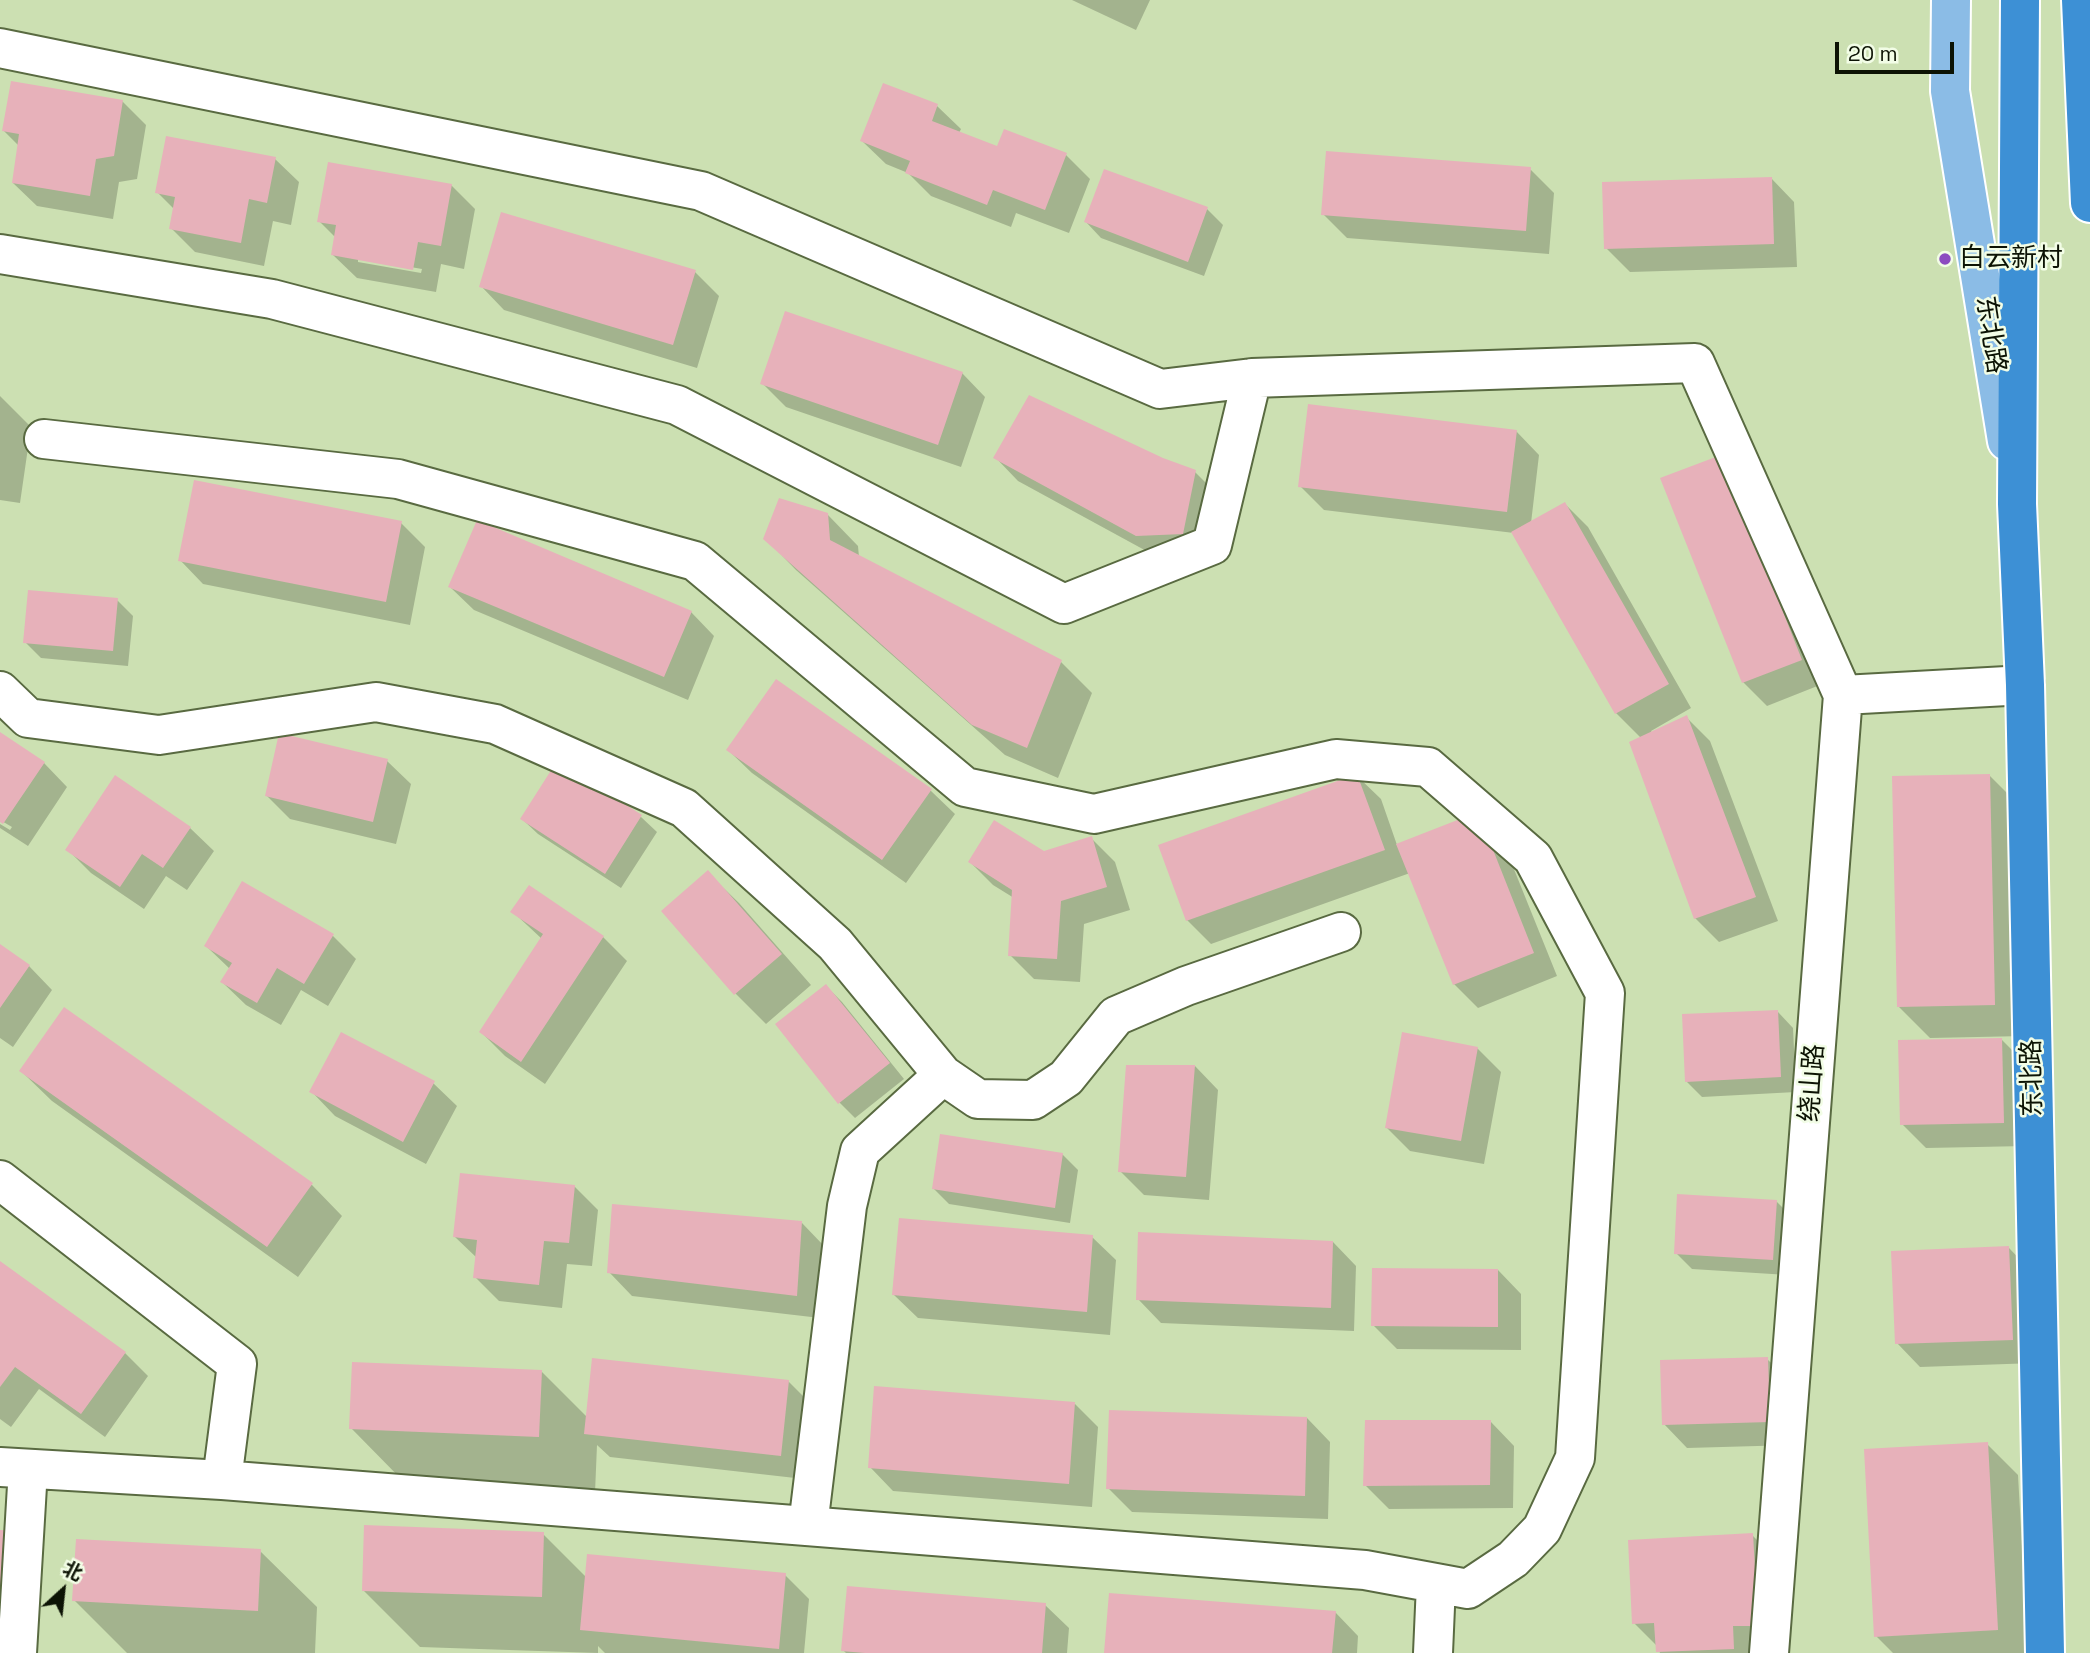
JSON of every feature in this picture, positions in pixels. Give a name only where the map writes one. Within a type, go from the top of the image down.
[{"type":"highway","name":"东北路","points":[[2020,0],[2017,504],[2025,685],[2045,1653]]},
{"type":"highway","points":[[2081,0],[2090,202]]},
{"type":"main road","name":"东北路","points":[[1951,0],[1950,91],[2017,504]]},
{"type":"street","points":[[0,48],[701,191],[1160,389],[1252,379],[1695,363],[1843,695],[2025,685]]},
{"type":"street","points":[[0,254],[272,299],[677,405],[1064,604],[1212,545],[1252,379]]},
{"type":"street","points":[[18,1653],[14,1468],[222,1480],[1365,1570],[1468,1589],[1513,1559],[1542,1529],[1575,1458],[1605,993],[1533,858],[1428,767],[1336,759],[1094,814],[965,787],[695,561],[398,479],[44,439]]},
{"type":"street","points":[[0,691],[28,718],[159,736],[376,702],[495,724],[684,808],[835,944],[943,1075],[978,1099],[1033,1100],[1066,1078],[1116,1016],[1186,986],[1341,932]]},
{"type":"street","name":"绕山路","points":[[1769,1653],[1843,695]]},
{"type":"street","points":[[808,1526],[847,1206],[860,1151],[943,1075]]},
{"type":"street","points":[[0,1180],[237,1364],[222,1480]]},
{"type":"street","points":[[1433,1653],[1436,1584]]},
{"type":"building","points":[[11,81],[123,100],[114,156],[96,159],[90,196],[12,183],[19,134],[2,131]]},
{"type":"building","points":[[883,83],[938,104],[932,121],[997,146],[1004,129],[1067,153],[1045,210],[993,190],[987,205],[905,173],[910,161],[860,141]]},
{"type":"building","points":[[166,136],[276,157],[267,203],[249,199],[241,243],[169,229],[175,197],[155,193]]},
{"type":"building","points":[[1326,151],[1531,167],[1526,231],[1321,215]]},
{"type":"building","points":[[328,162],[452,184],[441,246],[418,242],[413,270],[331,255],[336,225],[317,222]]},
{"type":"building","points":[[1104,169],[1208,207],[1188,262],[1084,222]]},
{"type":"building","points":[[1772,177],[1774,244],[1604,249],[1602,182]]},
{"type":"building","points":[[501,212],[696,270],[673,345],[479,287]]},
{"type":"building","points":[[785,311],[963,372],[938,445],[760,384]]},
{"type":"building","points":[[1029,395],[1163,458],[1196,470],[1183,534],[1136,536],[993,458]]},
{"type":"building","points":[[1308,404],[1517,430],[1507,512],[1298,487]]},
{"type":"building","points":[[1721,455],[1802,660],[1742,683],[1660,478]]},
{"type":"building","points":[[194,480],[402,521],[386,602],[178,561]]},
{"type":"building","points":[[779,498],[828,513],[830,540],[1062,660],[1027,748],[972,725],[763,539]]},
{"type":"building","points":[[1565,502],[1669,684],[1615,714],[1511,532]]},
{"type":"building","points":[[477,520],[692,611],[664,677],[448,587]]},
{"type":"building","points":[[28,590],[118,598],[113,651],[23,643]]},
{"type":"building","points":[[776,679],[932,789],[882,860],[726,750]]},
{"type":"building","points":[[1687,715],[1756,897],[1694,919],[1629,742]]},
{"type":"building","points":[[0,732],[45,762],[3,824],[0,822]]},
{"type":"building","points":[[279,733],[388,759],[373,822],[265,796]]},
{"type":"building","points":[[557,761],[642,815],[605,874],[520,819]]},
{"type":"building","points":[[1357,774],[1385,850],[1186,921],[1158,845]]},
{"type":"building","points":[[1990,774],[1995,1005],[1897,1007],[1892,776]]},
{"type":"building","points":[[115,775],[191,827],[163,868],[142,854],[120,887],[65,850]]},
{"type":"building","points":[[1478,812],[1534,953],[1453,985],[1396,844]]},
{"type":"building","points":[[994,820],[1044,851],[1092,836],[1107,887],[1061,901],[1057,959],[1008,956],[1012,890],[968,862]]},
{"type":"building","points":[[708,870],[782,954],[734,995],[661,911]]},
{"type":"building","points":[[242,881],[334,934],[304,984],[277,968],[257,1003],[220,982],[232,963],[204,946]]},
{"type":"building","points":[[529,885],[604,936],[521,1062],[479,1032],[543,934],[510,912]]},
{"type":"building","points":[[0,944],[30,965],[0,1008]]},
{"type":"building","points":[[826,984],[890,1063],[838,1104],[775,1024]]},
{"type":"building","points":[[64,1007],[313,1183],[267,1247],[19,1071]]},
{"type":"building","points":[[1778,1010],[1781,1077],[1685,1082],[1682,1014]]},
{"type":"building","points":[[341,1032],[435,1081],[403,1142],[309,1092]]},
{"type":"building","points":[[1402,1032],[1478,1047],[1461,1141],[1385,1128]]},
{"type":"building","points":[[2002,1038],[2004,1123],[1900,1125],[1898,1040]]},
{"type":"building","points":[[1126,1065],[1195,1065],[1186,1177],[1118,1172]]},
{"type":"building","points":[[940,1134],[1063,1153],[1055,1208],[932,1189]]},
{"type":"building","points":[[460,1173],[575,1185],[569,1243],[544,1241],[539,1285],[473,1278],[477,1240],[453,1237]]},
{"type":"building","points":[[1677,1194],[1777,1200],[1773,1260],[1674,1254]]},
{"type":"building","points":[[612,1204],[802,1221],[797,1296],[607,1273]]},
{"type":"building","points":[[899,1218],[1093,1235],[1087,1312],[892,1295]]},
{"type":"building","points":[[1138,1232],[1333,1241],[1331,1308],[1136,1300]]},
{"type":"building","points":[[2009,1246],[2013,1340],[1895,1344],[1891,1251]]},
{"type":"building","points":[[0,1261],[126,1352],[81,1414],[15,1367],[0,1387]]},
{"type":"building","points":[[1372,1268],[1498,1269],[1498,1327],[1371,1326]]},
{"type":"building","points":[[1768,1357],[1770,1422],[1662,1425],[1660,1360]]},
{"type":"building","points":[[592,1358],[789,1380],[781,1456],[584,1434]]},
{"type":"building","points":[[352,1362],[542,1370],[539,1437],[349,1429]]},
{"type":"building","points":[[874,1386],[1075,1402],[1069,1484],[868,1468]]},
{"type":"building","points":[[1109,1410],[1307,1417],[1305,1496],[1106,1489]]},
{"type":"building","points":[[1365,1420],[1491,1420],[1490,1485],[1363,1486]]},
{"type":"building","points":[[1988,1442],[1998,1630],[1874,1637],[1864,1449]]},
{"type":"building","points":[[364,1525],[544,1532],[542,1597],[362,1591]]},
{"type":"building","points":[[0,1530],[16,1531],[15,1597],[0,1596]]},
{"type":"building","points":[[1753,1533],[1758,1626],[1733,1626],[1734,1649],[1656,1652],[1654,1623],[1632,1624],[1628,1540]]},
{"type":"building","points":[[76,1539],[261,1549],[258,1611],[72,1601]]},
{"type":"building","points":[[587,1554],[786,1573],[779,1649],[580,1630]]},
{"type":"building","points":[[847,1586],[1046,1603],[1042,1653],[841,1651]]},
{"type":"building","points":[[1109,1593],[1336,1611],[1332,1653],[1104,1653]]},
{"type":"place","name":"白云新村","points":[[1945,259]]}]
